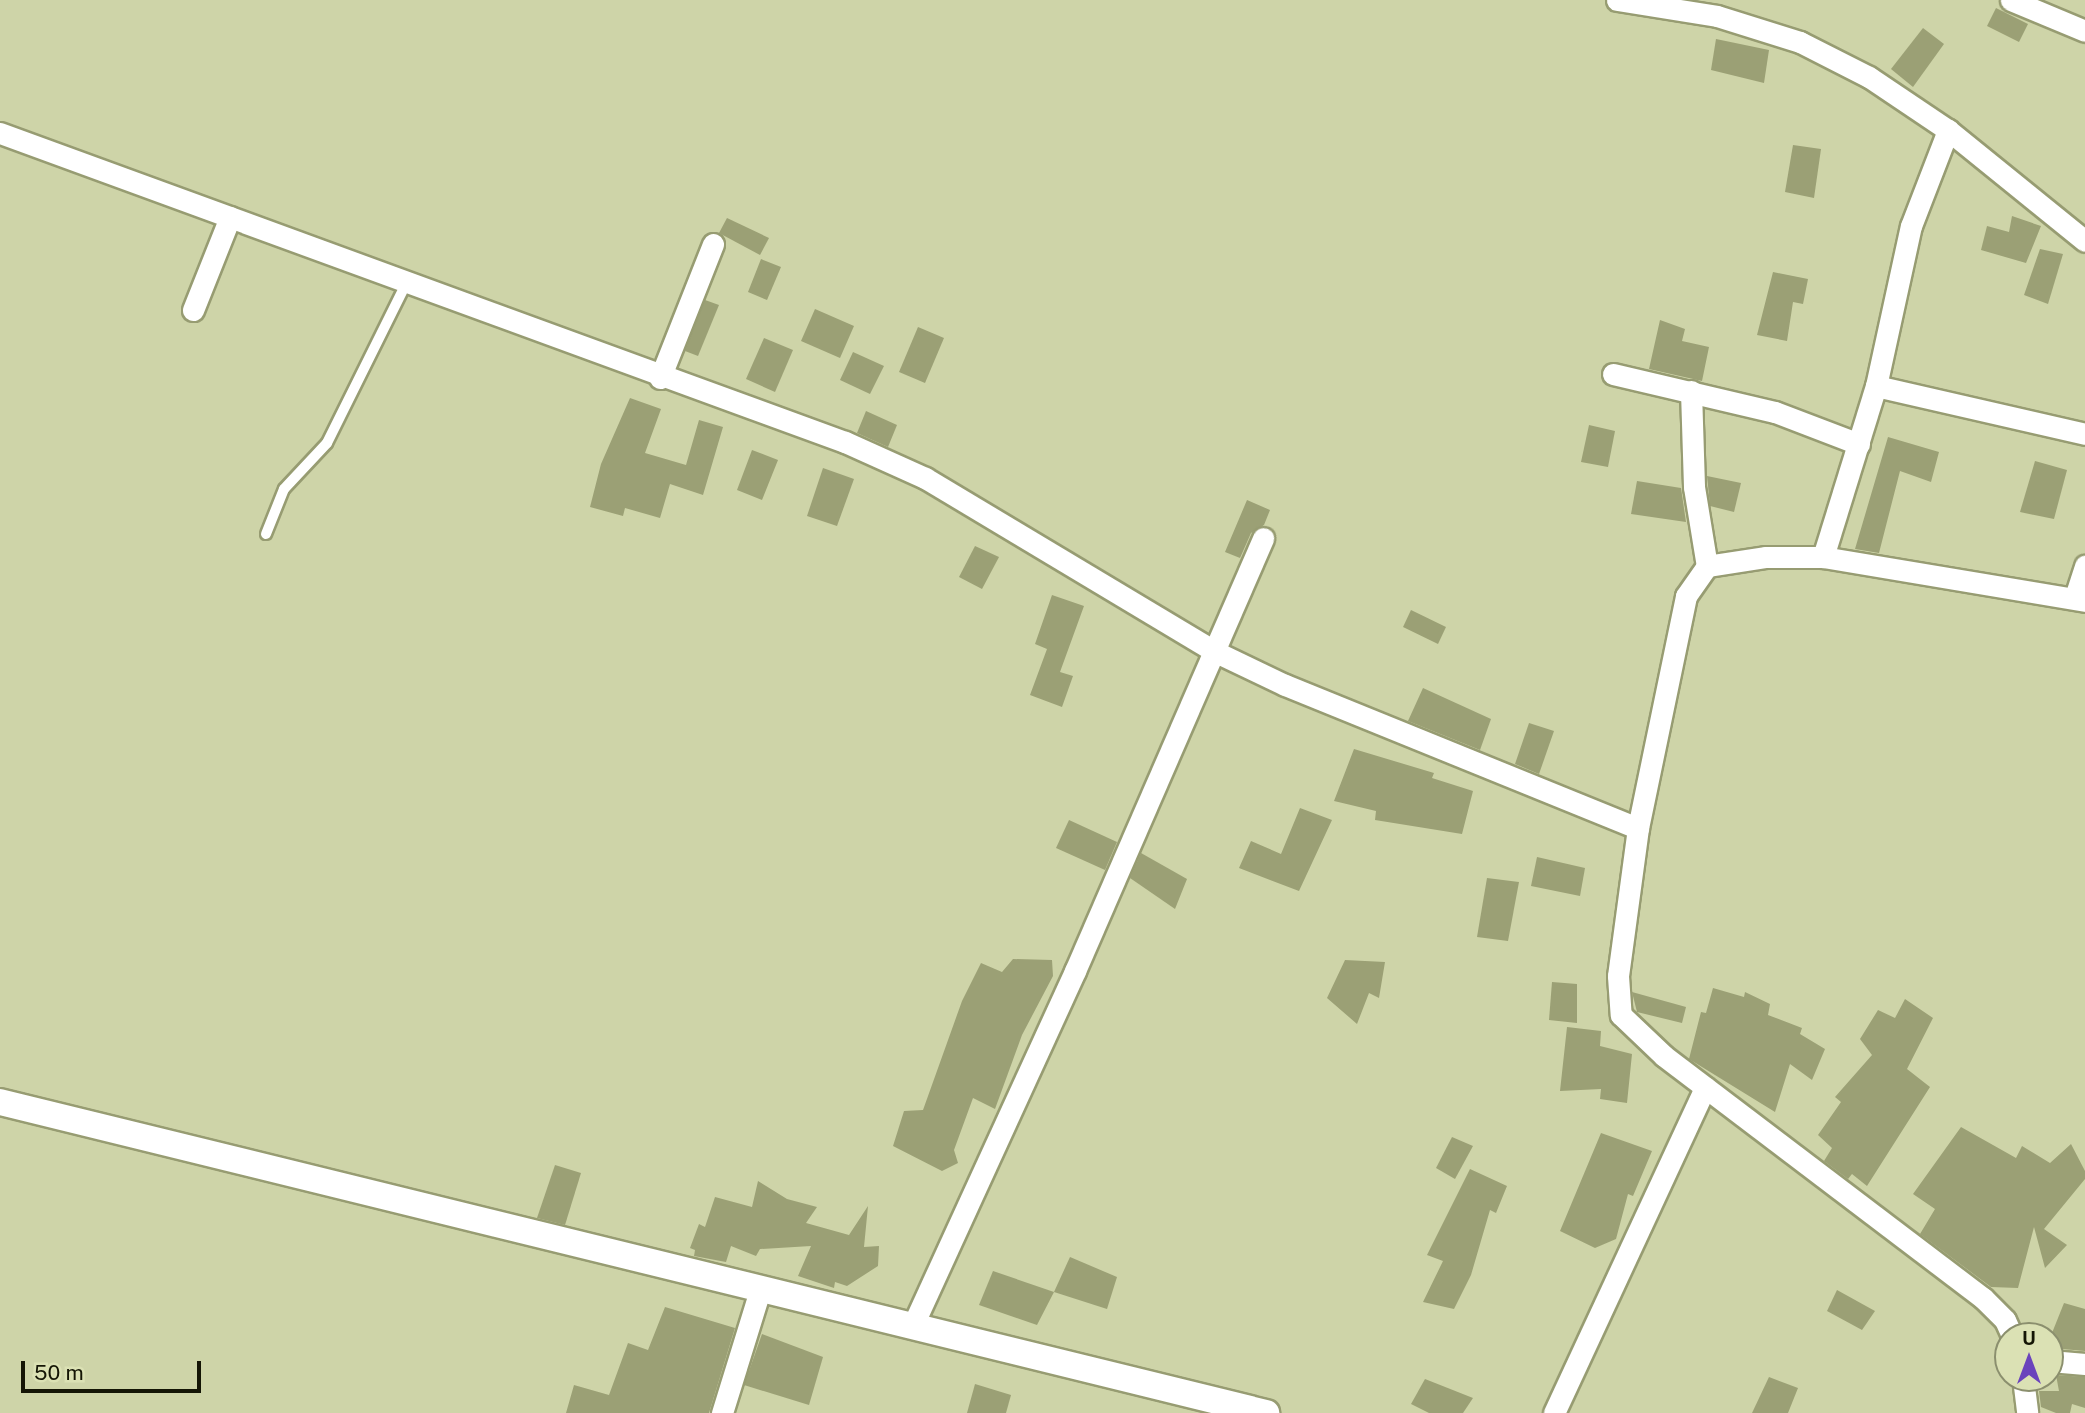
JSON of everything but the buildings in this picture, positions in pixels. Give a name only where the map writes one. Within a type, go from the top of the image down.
[{"type":"street","points":[[1617,0],[1723,8],[1870,77],[1948,130],[2085,241]]},
{"type":"street","points":[[2011,0],[2085,31]]},
{"type":"street","points":[[1823,557],[1876,386],[1911,226],[1948,130]]},
{"type":"street","points":[[0,132],[660,377],[845,442],[925,478],[1216,652],[1285,685],[1638,828]]},
{"type":"street","points":[[193,310],[230,217]]},
{"type":"street","points":[[660,377],[713,244]]},
{"type":"street","points":[[1613,374],[1775,412],[1859,444]]},
{"type":"street","points":[[1876,386],[2085,434]]},
{"type":"street","points":[[1691,391],[1694,487],[1707,566],[1686,596],[1638,828],[1618,1006],[1621,1015],[1664,1056],[1983,1298],[2006,1322]]},
{"type":"street","points":[[912,1327],[1216,652],[1263,538]]},
{"type":"street","points":[[1707,566],[1766,557],[1823,557],[2080,599],[2085,566]]},
{"type":"street","points":[[1554,1413],[1705,1087]]},
{"type":"street","points":[[0,1102],[1266,1413]]},
{"type":"street","points":[[722,1413],[760,1290]]},
{"type":"street","points":[[2064,1362],[2085,1364]]},
{"type":"street","points":[[2025,1392],[2027,1413]]},
{"type":"lane","points":[[266,534],[284,489],[327,443],[407,282]]}]
